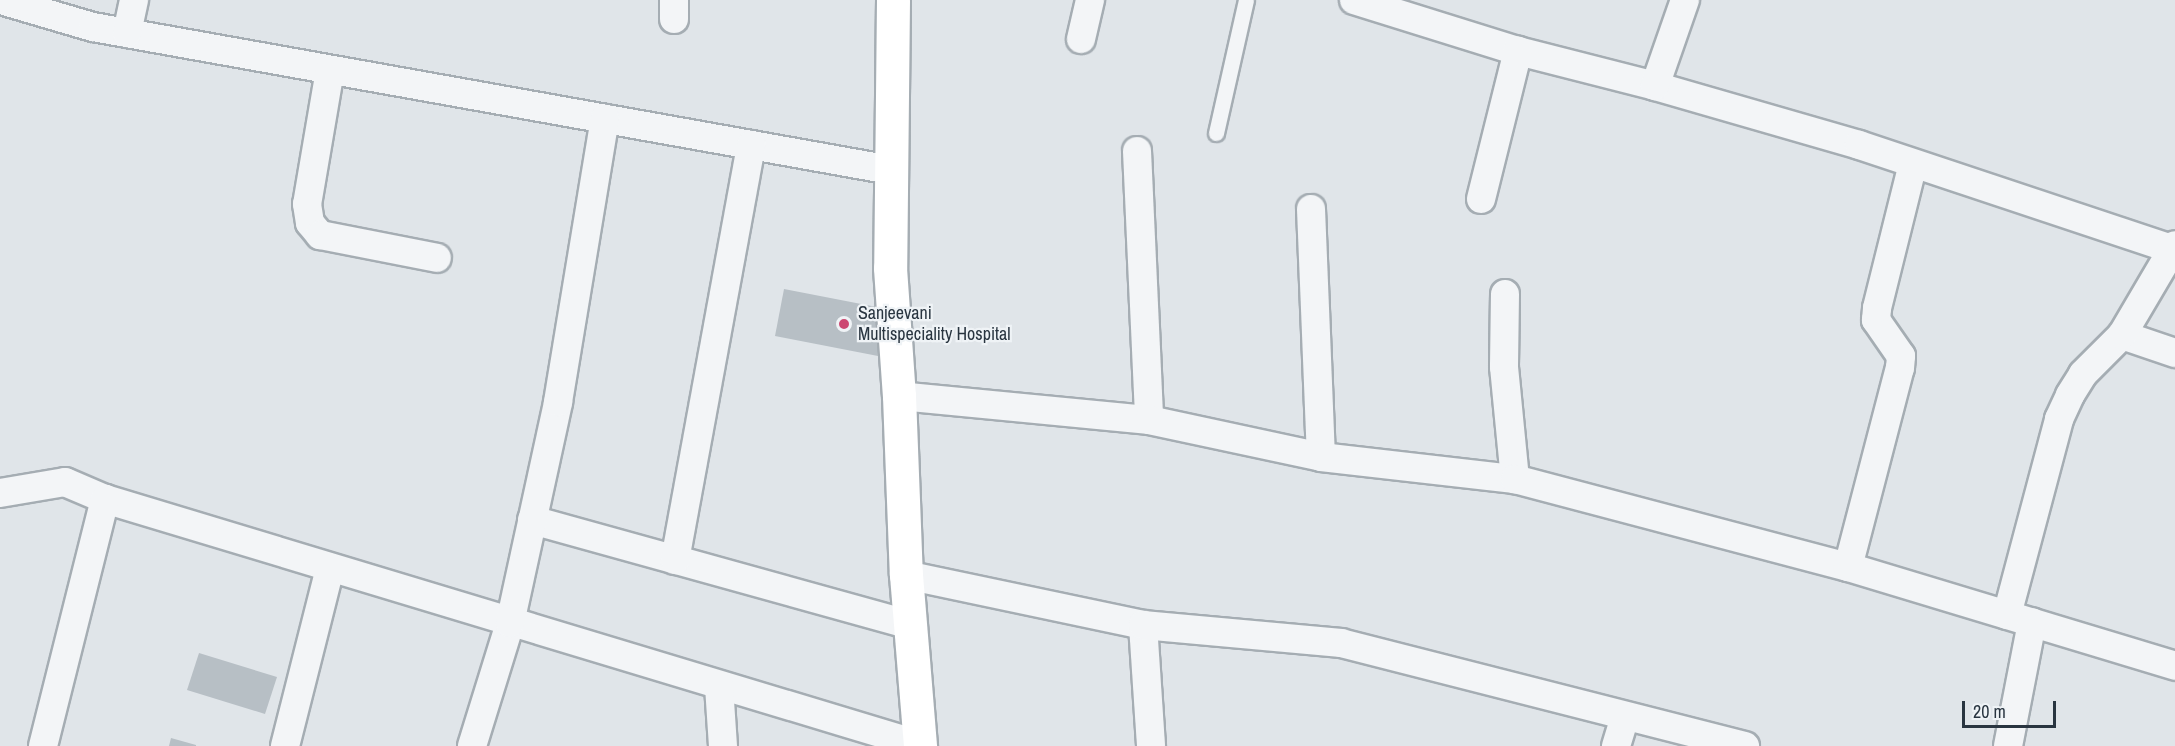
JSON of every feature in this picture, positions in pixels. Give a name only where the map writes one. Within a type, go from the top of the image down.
[{"type":"street","points":[[1,0],[93,27],[891,170]]},
{"type":"street","points":[[128,33],[134,0]]},
{"type":"street","points":[[0,493],[65,482],[105,499],[920,746],[906,575],[899,396],[890,268],[893,0]]},
{"type":"street","points":[[1081,39],[1090,0]]},
{"type":"street","points":[[1354,0],[1518,51],[1655,86],[1913,164],[2173,247],[2122,335],[2083,374],[2059,419],[2019,618],[2008,746]]},
{"type":"street","points":[[1655,86],[1685,0]]},
{"type":"street","points":[[1481,199],[1518,51]]},
{"type":"street","points":[[330,70],[307,204],[309,223],[320,235],[437,258]]},
{"type":"street","points":[[472,746],[510,623],[558,402],[605,118]]},
{"type":"street","points":[[675,560],[751,145]]},
{"type":"street","points":[[1137,152],[1149,420]]},
{"type":"street","points":[[1848,567],[1900,368],[1901,356],[1876,320],[1913,164]]},
{"type":"street","points":[[1311,209],[1321,457]]},
{"type":"street","points":[[1505,294],[1504,368],[1515,478]]},
{"type":"street","points":[[2122,335],[2175,353]]},
{"type":"street","points":[[899,396],[1149,420],[1321,457],[1515,478],[1848,567],[2175,666]]},
{"type":"street","points":[[43,746],[105,499]]},
{"type":"street","points":[[532,520],[910,625]]},
{"type":"street","points":[[285,746],[330,568]]},
{"type":"street","points":[[906,575],[1143,625],[1341,644],[1745,746]]},
{"type":"street","points":[[1143,625],[1151,746]]},
{"type":"street","points":[[719,686],[723,746]]},
{"type":"street","points":[[1616,746],[1625,716]]},
{"type":"lane","points":[[1216,133],[1246,0]]},
{"type":"building","points":[[784,289],[887,309],[878,356],[775,336]]},
{"type":"building","points":[[199,653],[277,677],[265,714],[187,690]]},
{"type":"building","points":[[171,738],[196,745],[196,746],[169,746]]},
{"type":"place","name":"Sanjeevani Multispeciality Hospital","points":[[844,324]]}]
